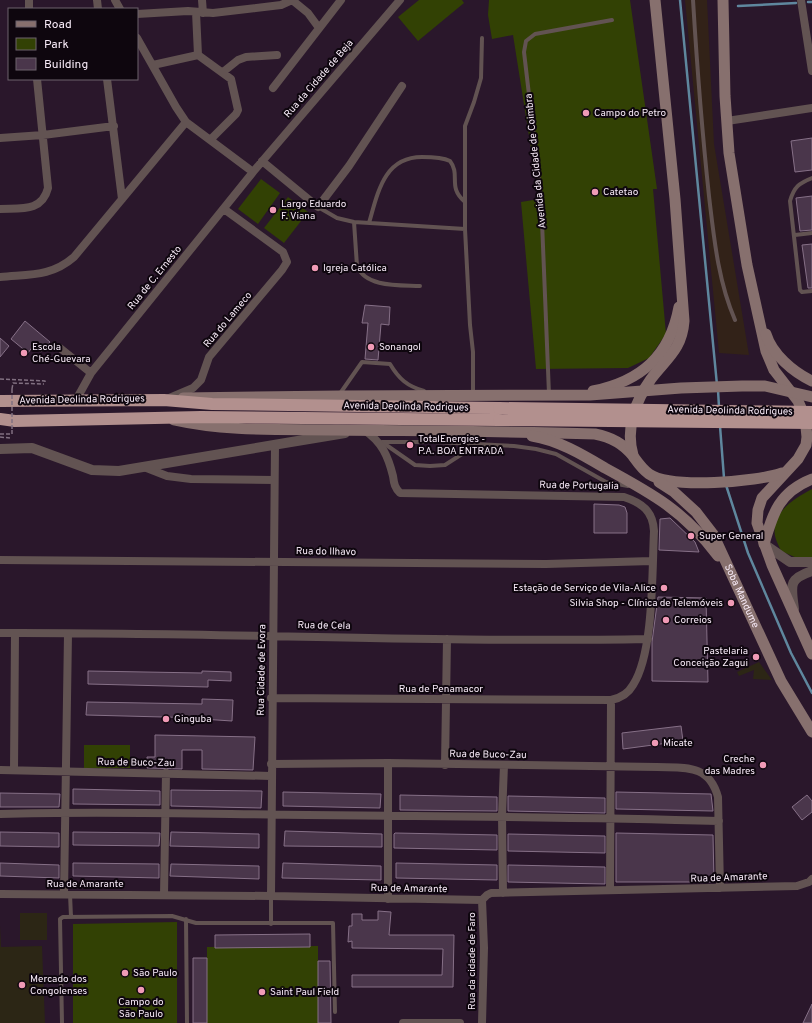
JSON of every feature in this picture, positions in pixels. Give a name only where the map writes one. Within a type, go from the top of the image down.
[{"type":"highway","name":"Avenida Deolinda Rodrigues","points":[[0,401],[164,400],[498,420],[812,412]]},
{"type":"highway","name":"Avenida Deolinda Rodrigues","points":[[0,419],[15,421],[162,418],[812,423]]},
{"type":"main road","points":[[634,457],[630,446],[631,426],[639,399],[677,348],[681,338],[684,321],[655,0]]},
{"type":"main road","points":[[651,476],[670,482],[768,478],[787,471],[802,452],[807,437],[805,417],[798,401],[769,361],[761,333],[733,184],[727,121],[723,0]]},
{"type":"main road","points":[[574,394],[599,389],[621,382],[636,375],[657,358],[665,348],[675,325],[682,287]]},
{"type":"main road","points":[[754,295],[767,337],[776,352],[793,369],[812,381]]},
{"type":"main road","points":[[164,400],[200,397],[608,395],[681,388],[742,386],[765,386],[812,397]]},
{"type":"main road","points":[[162,418],[194,424],[252,428],[363,430],[498,420],[591,459],[665,502],[694,527],[719,557],[735,581]]},
{"type":"main road","name":"Soba Mandume","points":[[498,420],[610,437],[624,446],[644,471],[686,502],[705,522],[724,555],[781,681],[812,732]]},
{"type":"main road","points":[[812,453],[787,471],[765,492],[759,504],[757,523],[794,617],[812,654]]},
{"type":"main road","points":[[764,544],[777,506],[790,492],[812,479]]},
{"type":"street","points":[[198,55],[202,0]]},
{"type":"street","points":[[138,14],[200,12],[281,5],[292,0],[308,13],[319,28]]},
{"type":"street","points":[[273,88],[341,0]]},
{"type":"street","name":"Rua da Cidade de Beja","points":[[253,172],[400,0]]},
{"type":"street","points":[[802,4],[812,71]]},
{"type":"street","points":[[138,40],[176,108],[186,122],[211,139],[253,172]]},
{"type":"street","points":[[153,65],[198,55],[231,79],[238,110],[236,114],[211,139]]},
{"type":"street","points":[[222,72],[238,60],[246,57],[277,55]]},
{"type":"street","points":[[0,209],[37,205],[43,201],[48,188],[37,80]]},
{"type":"street","points":[[107,80],[122,198]]},
{"type":"street","points":[[262,161],[318,207],[349,166],[402,86]]},
{"type":"street","points":[[727,121],[812,108]]},
{"type":"street","points":[[0,277],[48,272],[62,267],[74,257],[186,122]]},
{"type":"street","points":[[0,138],[43,135],[114,126]]},
{"type":"street","name":"Rua de C. Ernesto","points":[[76,400],[91,373],[253,172]]},
{"type":"street","name":"Rua do Lameco","points":[[164,400],[194,388],[201,380],[210,357],[287,262],[283,252],[224,209]]},
{"type":"street","points":[[60,348],[91,373]]},
{"type":"street","points":[[0,449],[32,448],[92,470],[106,472],[363,430]]},
{"type":"street","name":"Rua de Portugalia","points":[[363,430],[380,442],[386,452],[395,488],[400,493],[624,497],[638,502],[649,511],[654,522],[648,638],[637,679],[632,687],[621,698],[611,700]]},
{"type":"street","name":"Rua Cidade de Evora","points":[[271,896],[271,698],[275,445]]},
{"type":"street","points":[[144,467],[167,476],[191,479],[274,480]]},
{"type":"street","points":[[764,544],[790,562],[812,562]]},
{"type":"street","name":"Rua do Ilhavo","points":[[0,560],[546,564],[652,561]]},
{"type":"street","points":[[794,617],[791,586],[797,576],[812,571]]},
{"type":"street","name":"Rua de Cela","points":[[0,633],[272,635],[546,641],[648,638]]},
{"type":"street","points":[[14,770],[15,633]]},
{"type":"street","points":[[67,894],[64,812],[68,634]]},
{"type":"street","points":[[445,765],[447,639]]},
{"type":"street","name":"Rua de Penamacor","points":[[271,698],[611,700]]},
{"type":"street","points":[[610,890],[611,700]]},
{"type":"street","points":[[388,763],[388,899]]},
{"type":"street","name":"Rua de Buco-Zau","points":[[272,764],[388,763],[681,768],[703,773],[715,784],[718,797],[719,821]]},
{"type":"street","points":[[503,893],[502,816],[504,765]]},
{"type":"street","name":"Rua de Buco-Zau","points":[[0,770],[65,773],[166,773],[271,776]]},
{"type":"street","points":[[164,895],[166,773]]},
{"type":"street","points":[[0,814],[64,812],[165,812],[271,815],[502,816],[719,821],[720,888]]},
{"type":"street","name":"Rua de Amarante","points":[[0,894],[271,896],[482,900],[486,895],[491,893],[797,886],[812,879]]},
{"type":"street","name":"Rua da cidade de Faro","points":[[482,900],[484,948],[482,1023]]},
{"type":"street","points":[[403,1023],[460,1023]]},
{"type":"lane","points":[[693,0],[701,125],[713,225],[723,287],[726,299],[735,320]]},
{"type":"lane","name":"Avenida da Cidade de Coimbra","points":[[549,395],[542,197],[524,52],[526,41],[535,34],[612,20]]},
{"type":"lane","points":[[473,395],[473,352],[465,229],[465,126],[481,78],[482,38]]},
{"type":"lane","points":[[369,223],[377,194],[391,168],[406,158],[426,157],[450,161],[454,167],[455,191],[465,202]]},
{"type":"lane","points":[[812,178],[801,182],[793,189],[790,201],[800,290],[802,292],[812,291]]},
{"type":"lane","points":[[318,207],[337,218],[354,222],[465,229]]},
{"type":"lane","points":[[354,222],[357,266],[359,271],[366,277],[378,283],[420,286]]},
{"type":"lane","points":[[795,235],[812,233]]},
{"type":"lane","points":[[339,396],[362,362],[390,364],[398,377],[409,386],[436,395]]},
{"type":"lane","points":[[380,442],[411,463],[423,465],[445,465],[477,444]]},
{"type":"lane","points":[[380,442],[423,442]]},
{"type":"lane","points":[[436,442],[514,446],[556,454],[606,482],[643,488]]},
{"type":"lane","points":[[67,894],[71,917]]},
{"type":"lane","points":[[271,896],[271,924]]},
{"type":"lane","points":[[62,1023],[60,919],[63,917],[172,916],[196,923],[334,924],[335,1012]]},
{"type":"lane","points":[[186,919],[187,1023]]},
{"type":"path","points":[[0,379],[45,381],[45,384],[13,383],[12,429]]},
{"type":"path","points":[[0,434],[12,434]]},
{"type":"shaded area","points":[[685,0],[707,0],[714,144],[749,355],[719,353]]},
{"type":"shaded area","points":[[759,662],[772,680],[753,679],[754,670],[739,676],[737,672]]},
{"type":"shaded area","points":[[20,913],[47,913],[47,940],[20,940]]},
{"type":"shaded area","name":"Mercado dos Congolenses","points":[[0,926],[1,947],[42,946],[45,1023],[0,1023]]},
{"type":"green space","points":[[419,0],[462,0],[464,3],[418,41],[398,17]]},
{"type":"green space","name":"Campo do Petro","points":[[489,0],[630,0],[657,189],[653,189],[666,334],[649,358],[628,368],[536,369],[521,202],[539,199],[513,35],[492,39],[488,15]]},
{"type":"green space","points":[[261,179],[280,193],[258,224],[238,209]]},
{"type":"green space","points":[[288,197],[308,212],[284,243],[264,228]]},
{"type":"green space","points":[[812,489],[812,558],[797,558],[781,551],[775,538],[775,527],[780,513],[792,501]]},
{"type":"green space","points":[[84,745],[130,745],[130,768],[84,768]]},
{"type":"green space","name":"São Paulo","points":[[177,922],[177,1023],[73,1023],[73,924]]},
{"type":"green space","name":"Saint Paul Field","points":[[318,946],[318,1023],[207,1023],[207,947]]},
{"type":"building","points":[[812,138],[812,170],[795,172],[791,141]]},
{"type":"building","points":[[812,196],[812,230],[800,231],[796,198]]},
{"type":"building","points":[[812,244],[812,288],[808,288],[802,245]]},
{"type":"building","points":[[365,305],[390,307],[389,325],[381,324],[378,360],[365,359],[368,323],[362,323]]},
{"type":"building","points":[[25,321],[50,342],[41,352],[33,346],[28,353],[11,339]]},
{"type":"building","points":[[0,338],[9,346],[0,357]]},
{"type":"building","points":[[594,504],[619,505],[625,507],[627,513],[627,533],[594,533]]},
{"type":"building","points":[[670,518],[695,542],[699,552],[659,550],[660,519]]},
{"type":"building","points":[[658,597],[706,598],[708,682],[652,681],[652,642]]},
{"type":"building","points":[[88,671],[202,673],[202,671],[231,672],[231,681],[208,680],[208,687],[88,684]]},
{"type":"building","points":[[202,699],[233,700],[232,721],[202,718],[86,715],[87,702],[202,704]]},
{"type":"building","points":[[681,726],[683,741],[623,749],[622,733]]},
{"type":"building","points":[[155,735],[255,737],[253,770],[202,769],[202,750],[182,750],[182,769],[147,768],[147,757],[155,757]]},
{"type":"building","points":[[73,789],[160,791],[160,805],[73,804]]},
{"type":"building","points":[[171,790],[262,791],[261,808],[171,806]]},
{"type":"building","points":[[283,792],[381,794],[380,808],[283,806]]},
{"type":"building","points":[[616,792],[711,794],[713,811],[616,809]]},
{"type":"building","points":[[0,793],[60,794],[59,807],[0,807]]},
{"type":"building","points":[[400,795],[497,797],[497,811],[400,810]]},
{"type":"building","points":[[807,795],[812,801],[812,812],[802,820],[792,807]]},
{"type":"building","points":[[508,796],[605,798],[605,813],[508,811]]},
{"type":"building","points":[[285,831],[382,834],[382,847],[284,846]]},
{"type":"building","points":[[0,832],[59,833],[59,847],[0,846]]},
{"type":"building","points":[[73,832],[160,833],[159,846],[73,845]]},
{"type":"building","points":[[171,832],[259,834],[259,848],[170,846]]},
{"type":"building","points":[[395,833],[497,835],[497,850],[394,848]]},
{"type":"building","points":[[616,833],[713,835],[714,882],[616,882]]},
{"type":"building","points":[[508,834],[605,836],[605,853],[508,851]]},
{"type":"building","points":[[0,863],[59,865],[59,878],[0,876]]},
{"type":"building","points":[[73,863],[159,864],[159,878],[73,876]]},
{"type":"building","points":[[283,863],[381,866],[381,880],[282,878]]},
{"type":"building","points":[[396,863],[497,865],[497,880],[396,878]]},
{"type":"building","points":[[171,864],[259,866],[259,879],[170,876]]},
{"type":"building","points":[[508,865],[605,867],[605,884],[508,882]]},
{"type":"building","points":[[378,911],[391,912],[389,935],[454,935],[453,987],[352,987],[352,975],[442,975],[443,949],[352,948],[352,941],[348,942],[349,926],[352,926],[352,914],[362,914],[362,920],[378,920]]},
{"type":"building","points":[[310,934],[310,947],[215,948],[215,935]]},
{"type":"building","points":[[193,958],[207,958],[207,1023],[193,1023]]},
{"type":"building","points":[[318,961],[330,961],[331,1023],[318,1023]]},
{"type":"building","points":[[812,1004],[812,1023],[803,1023]]},
{"type":"waterway","points":[[680,0],[717,385]]},
{"type":"waterway","points":[[738,6],[796,3]]},
{"type":"waterway","points":[[718,390],[719,407]]},
{"type":"waterway","points":[[720,426],[724,478]]},
{"type":"waterway","points":[[726,485],[748,553],[791,653],[812,693]]},
{"type":"place","name":"Campo do Petro","points":[[586,113]]},
{"type":"place","name":"Catetao","points":[[595,192]]},
{"type":"place","name":"Largo Eduardo F. Viana","points":[[273,210]]},
{"type":"place","name":"Igreja Católica","points":[[315,268]]},
{"type":"place","name":"Sonangol","points":[[371,347]]},
{"type":"place","name":"Escola Ché-Guevara","points":[[24,353]]},
{"type":"place","name":"TotalEnergies - P.A. BOA ENTRADA","points":[[410,445]]},
{"type":"place","name":"Super General","points":[[691,536]]},
{"type":"place","name":"Estação de Serviço de Vila-Alice","points":[[664,588]]},
{"type":"place","name":"Silvia Shop - Clínica de Telemóveis","points":[[731,603]]},
{"type":"place","name":"Correios","points":[[666,620]]},
{"type":"place","name":"Pastelaria Conceição Zagui","points":[[756,657]]},
{"type":"place","name":"Ginguba","points":[[166,719]]},
{"type":"place","name":"Micate","points":[[655,743]]},
{"type":"place","name":"Creche das Madres","points":[[763,765]]},
{"type":"place","name":"São Paulo","points":[[125,973]]},
{"type":"place","name":"Mercado dos Congolenses","points":[[22,985]]},
{"type":"place","name":"Campo do São Paulo","points":[[141,990]]},
{"type":"place","name":"Saint Paul Field","points":[[262,992]]}]
